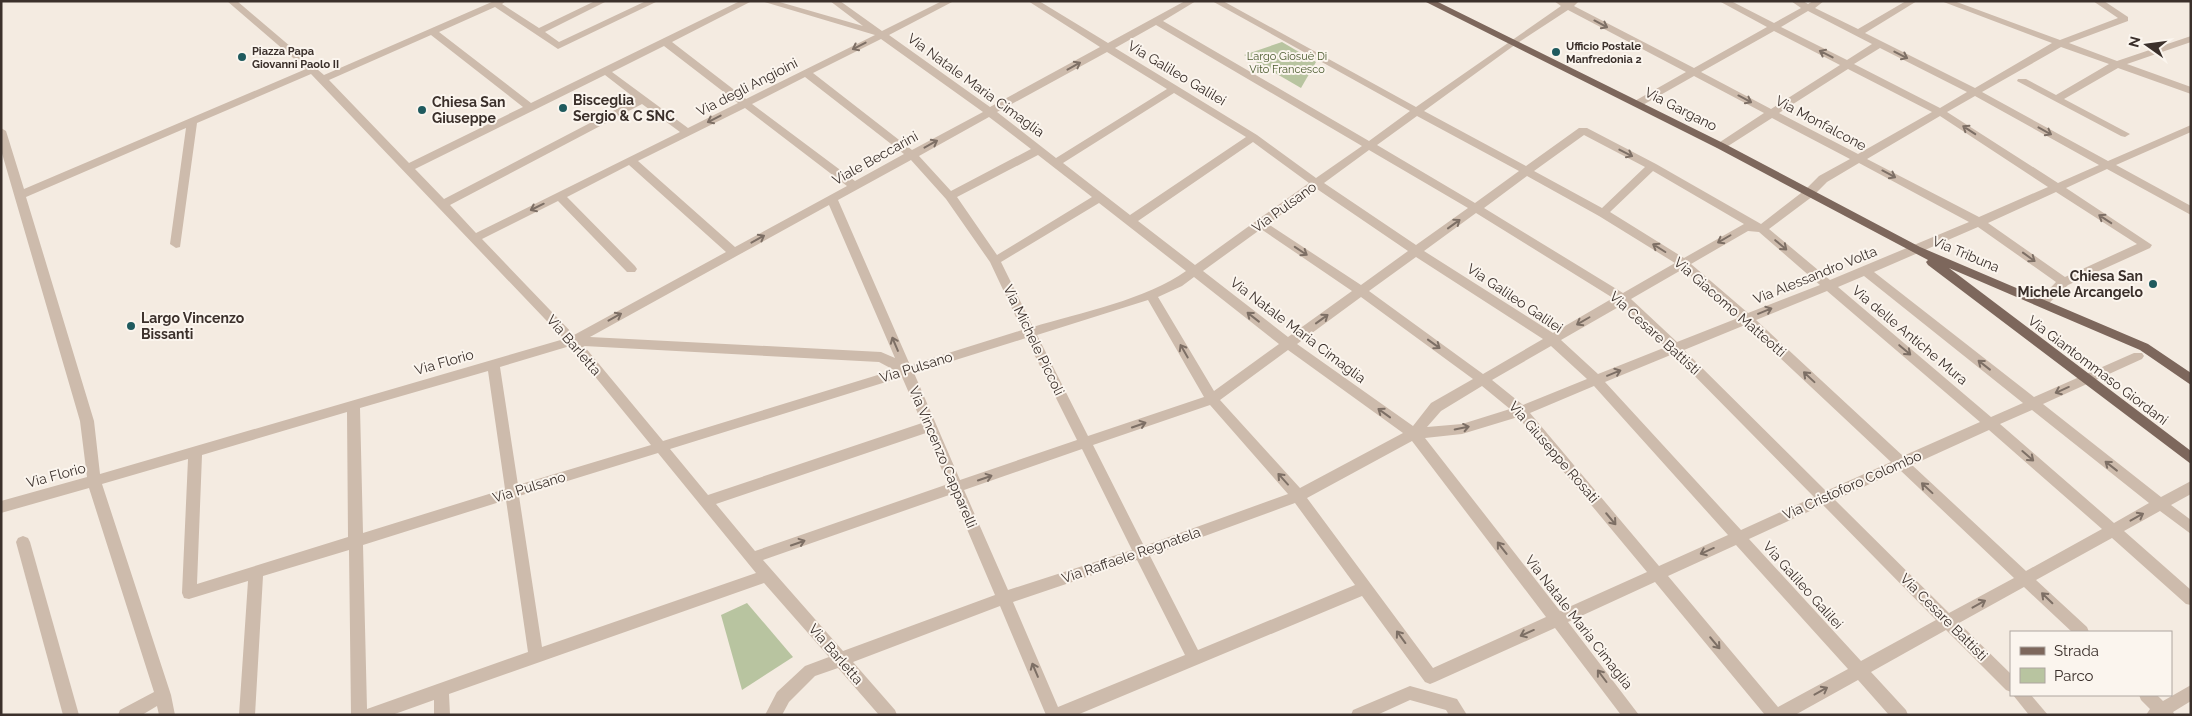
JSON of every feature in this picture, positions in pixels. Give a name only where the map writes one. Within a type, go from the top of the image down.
[{"type":"main road","name":"Via Gargano","points":[[1435,2],[1721,146],[1916,250]]},
{"type":"main road","name":"Via Tribuna","points":[[1916,250],[2144,347],[2191,380]]},
{"type":"main road","name":"Via Giantommaso Giordani","points":[[1916,250],[2191,459]]},
{"type":"street","name":"Via Barletta","points":[[232,1],[323,78],[573,341],[658,446],[707,501],[752,558],[889,715]]},
{"type":"street","points":[[538,32],[603,1]]},
{"type":"street","points":[[323,78],[499,2],[558,46],[654,1]]},
{"type":"street","points":[[408,168],[748,1]]},
{"type":"street","name":"Via Natale Maria Cimaglia","points":[[765,1],[882,35]]},
{"type":"street","name":"Via Natale Maria Cimaglia","points":[[834,1],[990,112],[1288,344],[1414,434],[1632,715]]},
{"type":"street","name":"Via degli Angioini","points":[[475,238],[950,1]]},
{"type":"street","name":"Via Galileo Galilei","points":[[1032,1],[1254,137],[1316,184],[1552,339],[1596,380],[1900,715]]},
{"type":"street","name":"Viale Beccarini","points":[[573,341],[1192,1]]},
{"type":"street","name":"Via Giacomo Matteotti","points":[[1216,1],[1603,213],[1683,263],[1747,319],[2081,631]]},
{"type":"street","points":[[1723,1],[1940,112],[2146,245],[2064,282],[2042,303]]},
{"type":"street","points":[[1795,1],[1974,92],[2191,210]]},
{"type":"street","points":[[1637,104],[1820,1]]},
{"type":"street","points":[[1858,33],[1913,1]]},
{"type":"street","points":[[1945,1],[2191,92]]},
{"type":"street","points":[[1414,434],[1436,407],[1746,227],[1762,229],[1809,193],[1823,179],[1859,158],[2060,44],[2126,19],[2097,1]]},
{"type":"street","name":"Via Pulsano","points":[[195,452],[189,593],[1151,294],[1178,283],[1567,3]]},
{"type":"street","name":"Via Monfalcone","points":[[1567,3],[1979,222],[2064,282]]},
{"type":"street","name":"Via Cesare Battisti","points":[[1156,21],[1476,208],[1622,298],[1675,348],[2010,684]]},
{"type":"street","points":[[433,32],[531,108]]},
{"type":"street","points":[[2056,99],[2117,64],[2191,40]]},
{"type":"street","points":[[665,42],[854,186]]},
{"type":"street","points":[[1721,146],[1879,44]]},
{"type":"street","points":[[20,195],[313,70]]},
{"type":"street","points":[[605,71],[687,132]]},
{"type":"street","name":"Via Michele Piccoli","points":[[806,73],[912,155],[950,196],[995,261],[1194,658]]},
{"type":"street","points":[[2022,81],[2125,134]]},
{"type":"street","points":[[1055,163],[1174,89]]},
{"type":"street","points":[[443,204],[643,99]]},
{"type":"street","points":[[176,244],[192,122]]},
{"type":"street","name":"Via Alessandro Volta","points":[[1414,434],[1462,429],[1521,411],[1916,250],[2191,128]]},
{"type":"street","name":"Via delle Antiche Mura","points":[[1526,172],[1583,130],[1652,166],[1762,229],[1990,423],[2191,599]]},
{"type":"street","points":[[1,131],[87,422],[94,481],[163,695],[167,715]]},
{"type":"street","points":[[1130,221],[1254,137]]},
{"type":"street","points":[[950,196],[1038,150]]},
{"type":"street","points":[[631,160],[734,252]]},
{"type":"street","points":[[1603,213],[1652,166]]},
{"type":"street","points":[[752,558],[1212,399],[1526,172]]},
{"type":"street","points":[[560,196],[630,269]]},
{"type":"street","name":"Via Vincenzo Capparelli","points":[[832,198],[1056,715]]},
{"type":"street","points":[[995,261],[1099,198]]},
{"type":"street","name":"Via Giuseppe Rosati","points":[[1261,224],[1361,291],[1483,379],[1521,411],[1777,715]]},
{"type":"street","points":[[1865,271],[2191,528]]},
{"type":"street","points":[[1056,715],[1364,588],[1298,496],[1212,399],[1151,294]]},
{"type":"street","name":"Via Florio","points":[[1,507],[573,341],[881,357],[906,370]]},
{"type":"street","name":"Via Cristoforo Colombo","points":[[1364,588],[1430,676],[2138,356]]},
{"type":"street","points":[[493,364],[536,655]]},
{"type":"street","points":[[353,406],[359,715]]},
{"type":"street","points":[[707,501],[930,426]]},
{"type":"street","name":"Via Raffaele Regnatela","points":[[773,715],[782,697],[810,671],[1004,598],[1141,553],[1298,496],[1414,434]]},
{"type":"street","points":[[1777,715],[2191,487]]},
{"type":"street","points":[[23,542],[71,715]]},
{"type":"street","points":[[247,715],[256,572]]},
{"type":"street","points":[[370,715],[536,655],[768,575]]},
{"type":"street","points":[[441,690],[442,715]]},
{"type":"street","points":[[2148,696],[2161,713],[2191,692]]},
{"type":"street","points":[[1359,715],[1410,693],[1455,709]]},
{"type":"street","points":[[126,715],[163,695]]},
{"type":"street","points":[[2022,696],[2040,715]]},
{"type":"green space","name":"Largo Giosuè Di Vito Francesco","points":[[1282,42],[1316,62],[1301,88],[1244,55]]},
{"type":"green space","points":[[747,603],[793,657],[742,690],[721,615]]},
{"type":"place","name":"Ufficio Postale Manfredonia 2","points":[[1556,52]]},
{"type":"place","name":"Piazza Papa Giovanni Paolo II","points":[[242,57]]},
{"type":"place","name":"Bisceglia Sergio & C SNC","points":[[563,108]]},
{"type":"place","name":"Chiesa San Giuseppe","points":[[422,110]]},
{"type":"place","name":"Chiesa San Michele Arcangelo","points":[[2153,284]]},
{"type":"place","name":"Largo Vincenzo Bissanti","points":[[131,326]]}]
